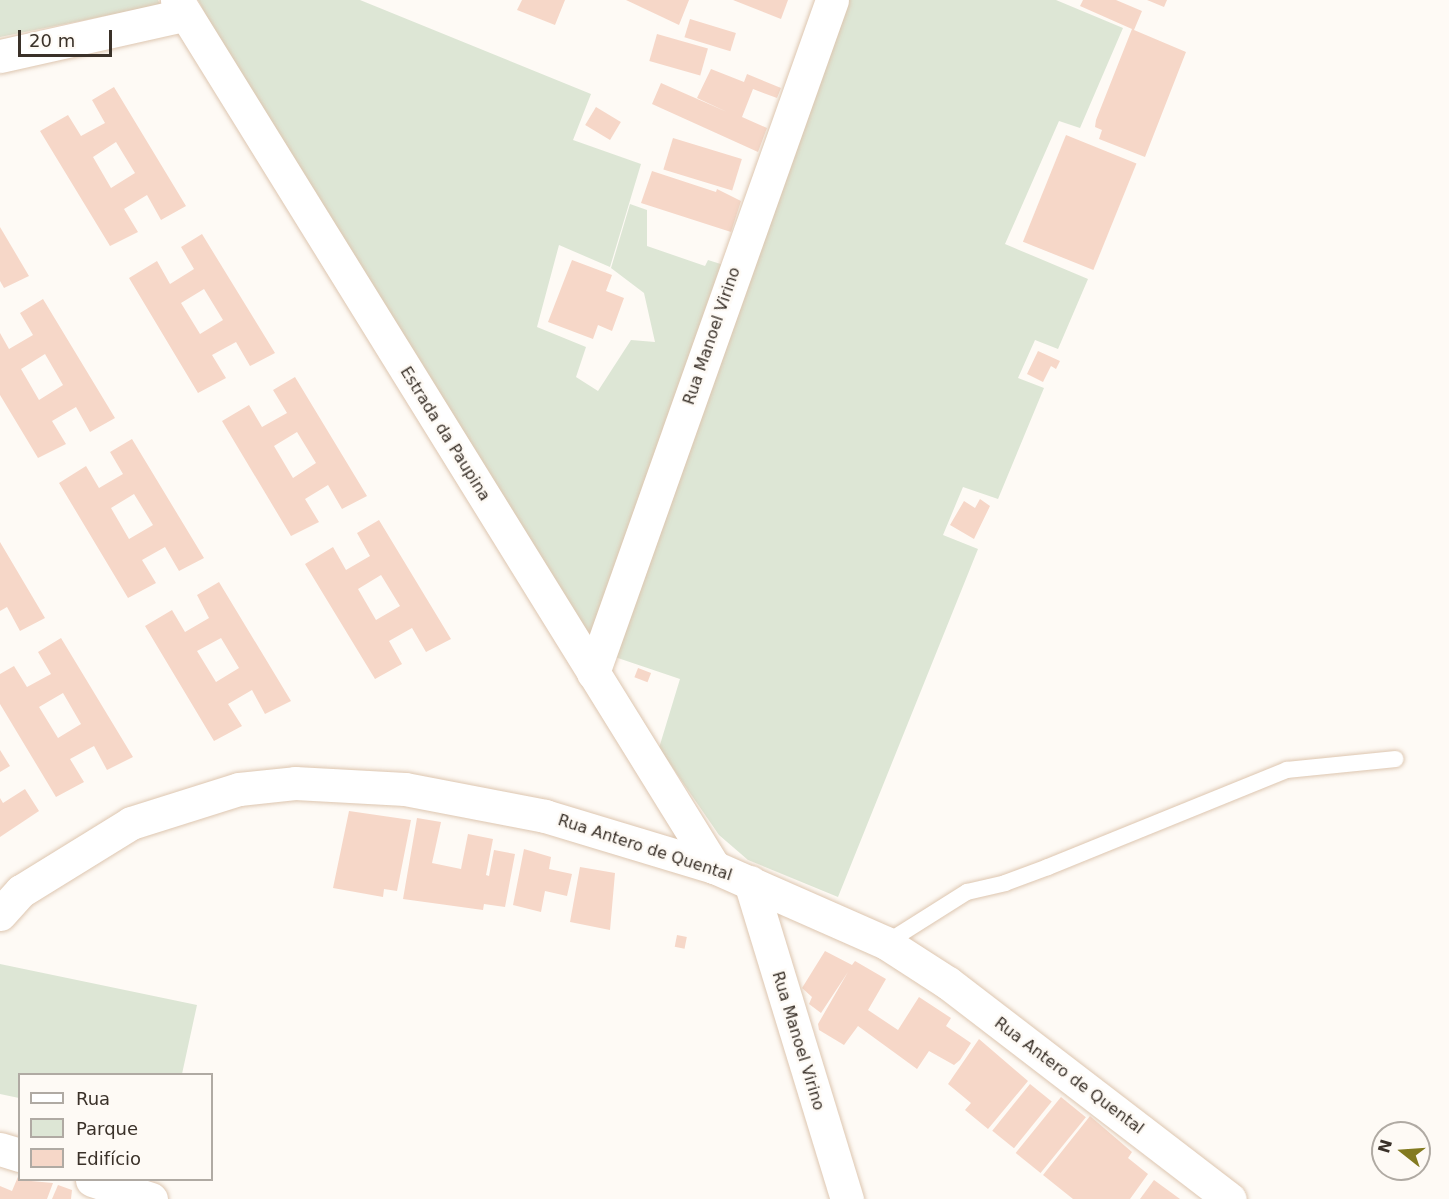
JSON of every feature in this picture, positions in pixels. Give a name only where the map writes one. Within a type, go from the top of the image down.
[{"type":"street","name":"Rua Manoel Virino","points":[[593,673],[832,0]]},
{"type":"street","name":"Estrada da Paupina","points":[[180,8],[714,867]]},
{"type":"street","points":[[0,56],[180,8]]},
{"type":"street","name":"Rua Antero de Quental","points":[[0,914],[21,891],[131,823],[239,789],[296,783],[405,789],[545,816],[714,867],[886,943],[948,983],[1230,1199]]},
{"type":"street","name":"Rua Manoel Virino","points":[[750,882],[847,1199]]},
{"type":"street","points":[[0,1149],[18,1154]]},
{"type":"street","points":[[98,1181],[151,1199]]},
{"type":"lane","points":[[886,943],[967,892],[1038,871],[1287,770],[1395,759]]},
{"type":"green space","points":[[0,0],[158,0],[160,5],[0,37]]},
{"type":"green space","points":[[198,0],[360,0],[591,94],[573,140],[641,164],[610,267],[559,245],[537,327],[586,347],[576,377],[598,391],[631,340],[655,342],[644,293],[611,268],[630,204],[647,210],[647,246],[705,266],[708,260],[730,267],[590,656],[254,107]]},
{"type":"green space","points":[[838,0],[1056,0],[1123,28],[1080,128],[1059,121],[1005,244],[1088,279],[1058,349],[1035,340],[1018,378],[1044,388],[998,499],[963,487],[943,535],[978,549],[838,897],[748,860],[719,835],[659,748],[680,679],[606,654]]},
{"type":"green space","points":[[0,964],[197,1005],[182,1073],[18,1073],[18,1098],[0,1094]]},
{"type":"building","points":[[522,0],[565,0],[555,25],[517,10]]},
{"type":"building","points":[[626,0],[689,0],[679,25]]},
{"type":"building","points":[[733,0],[788,0],[781,19]]},
{"type":"building","points":[[1083,0],[1116,0],[1142,11],[1134,30],[1186,52],[1145,157],[1099,139],[1102,130],[1095,127],[1096,120],[1132,29],[1080,6]]},
{"type":"building","points":[[1147,0],[1167,0],[1164,7]]},
{"type":"building","points":[[690,19],[736,33],[730,51],[684,37]]},
{"type":"building","points":[[657,34],[708,49],[700,76],[649,61]]},
{"type":"building","points":[[711,69],[744,82],[747,74],[781,88],[777,98],[753,89],[742,117],[767,128],[758,152],[652,104],[661,83],[727,112],[697,98]]},
{"type":"building","points":[[114,87],[186,206],[161,220],[147,195],[124,209],[138,232],[110,246],[40,131],[68,115],[81,136],[105,123],[92,100]],"holes":[[[116,142],[135,173],[111,188],[93,157]]]},
{"type":"building","points":[[596,107],[621,122],[610,140],[585,125]]},
{"type":"building","points":[[1066,135],[1136,163],[1093,270],[1023,242]]},
{"type":"building","points":[[673,138],[742,159],[732,191],[663,170]]},
{"type":"building","points":[[652,171],[716,192],[717,189],[741,201],[731,232],[641,203]]},
{"type":"building","points":[[0,227],[29,276],[4,288],[0,281]]},
{"type":"building","points":[[202,234],[275,353],[250,366],[236,342],[212,355],[226,378],[198,393],[129,278],[157,261],[170,284],[194,269],[181,247]],"holes":[[[204,289],[223,320],[200,334],[181,303]]]},
{"type":"building","points":[[572,260],[612,275],[606,291],[624,298],[612,331],[598,325],[593,339],[548,322]]},
{"type":"building","points":[[43,299],[115,418],[90,432],[76,407],[52,421],[66,444],[38,458],[0,395],[0,333],[9,349],[33,335],[20,313]],"holes":[[[45,354],[63,385],[39,400],[21,369]]]},
{"type":"building","points":[[1038,351],[1060,361],[1056,369],[1051,366],[1043,382],[1027,374]]},
{"type":"building","points":[[295,377],[367,496],[342,509],[328,485],[305,499],[319,522],[291,536],[222,421],[249,405],[262,427],[287,413],[273,390]],"holes":[[[297,432],[316,463],[293,478],[274,446]]]},
{"type":"building","points":[[132,439],[204,558],[179,571],[165,547],[142,560],[156,583],[128,598],[59,483],[86,466],[99,488],[123,474],[110,452]],"holes":[[[134,494],[153,525],[129,539],[111,508]]]},
{"type":"building","points":[[980,499],[990,506],[974,539],[950,525],[964,501],[975,508]]},
{"type":"building","points":[[379,520],[451,639],[426,652],[412,628],[389,641],[402,664],[375,679],[305,564],[333,547],[346,570],[370,556],[357,533]],"holes":[[[381,575],[400,606],[376,620],[358,589]]]},
{"type":"building","points":[[0,542],[45,618],[20,631],[7,607],[0,611]]},
{"type":"building","points":[[219,582],[291,701],[265,714],[252,690],[228,704],[242,726],[214,741],[145,626],[172,610],[185,632],[209,618],[197,595]],"holes":[[[221,638],[239,668],[216,682],[197,651]]]},
{"type":"building","points":[[61,638],[133,757],[107,770],[94,746],[70,759],[84,782],[56,797],[0,704],[0,674],[14,666],[27,687],[51,674],[38,652]],"holes":[[[63,693],[81,724],[58,738],[39,707]]]},
{"type":"building","points":[[638,668],[651,673],[647,682],[634,677]]},
{"type":"building","points":[[0,750],[10,766],[0,772]]},
{"type":"building","points":[[25,789],[39,811],[0,837],[0,798],[3,803]]},
{"type":"building","points":[[349,811],[411,820],[397,891],[384,889],[383,897],[333,888]]},
{"type":"building","points":[[417,818],[441,822],[432,863],[461,869],[468,834],[493,839],[486,875],[489,876],[494,850],[515,854],[505,907],[484,904],[483,910],[403,899]]},
{"type":"building","points":[[524,849],[551,857],[549,869],[572,874],[567,896],[545,891],[541,912],[513,905]]},
{"type":"building","points":[[580,867],[615,873],[610,930],[570,922]]},
{"type":"building","points":[[677,935],[687,937],[685,949],[675,947]]},
{"type":"building","points":[[825,951],[852,965],[855,961],[886,979],[868,1010],[898,1030],[919,997],[951,1018],[946,1026],[971,1043],[960,1060],[954,1065],[929,1051],[917,1069],[858,1026],[844,1045],[819,1030],[818,1024],[848,972],[821,1013],[809,1004],[812,997],[802,988]]},
{"type":"building","points":[[979,1039],[1028,1081],[988,1129],[965,1110],[971,1103],[948,1084]]},
{"type":"building","points":[[1030,1084],[1052,1102],[1014,1148],[992,1131]]},
{"type":"building","points":[[1061,1097],[1086,1117],[1041,1173],[1016,1153]]},
{"type":"building","points":[[1090,1116],[1132,1152],[1128,1158],[1148,1174],[1130,1199],[1073,1199],[1043,1175]]},
{"type":"building","points":[[18,1177],[18,1181],[53,1183],[47,1199],[0,1199],[0,1186],[12,1191]]},
{"type":"building","points":[[1154,1180],[1180,1199],[1140,1199]]},
{"type":"building","points":[[58,1185],[72,1190],[71,1199],[52,1199]]}]
